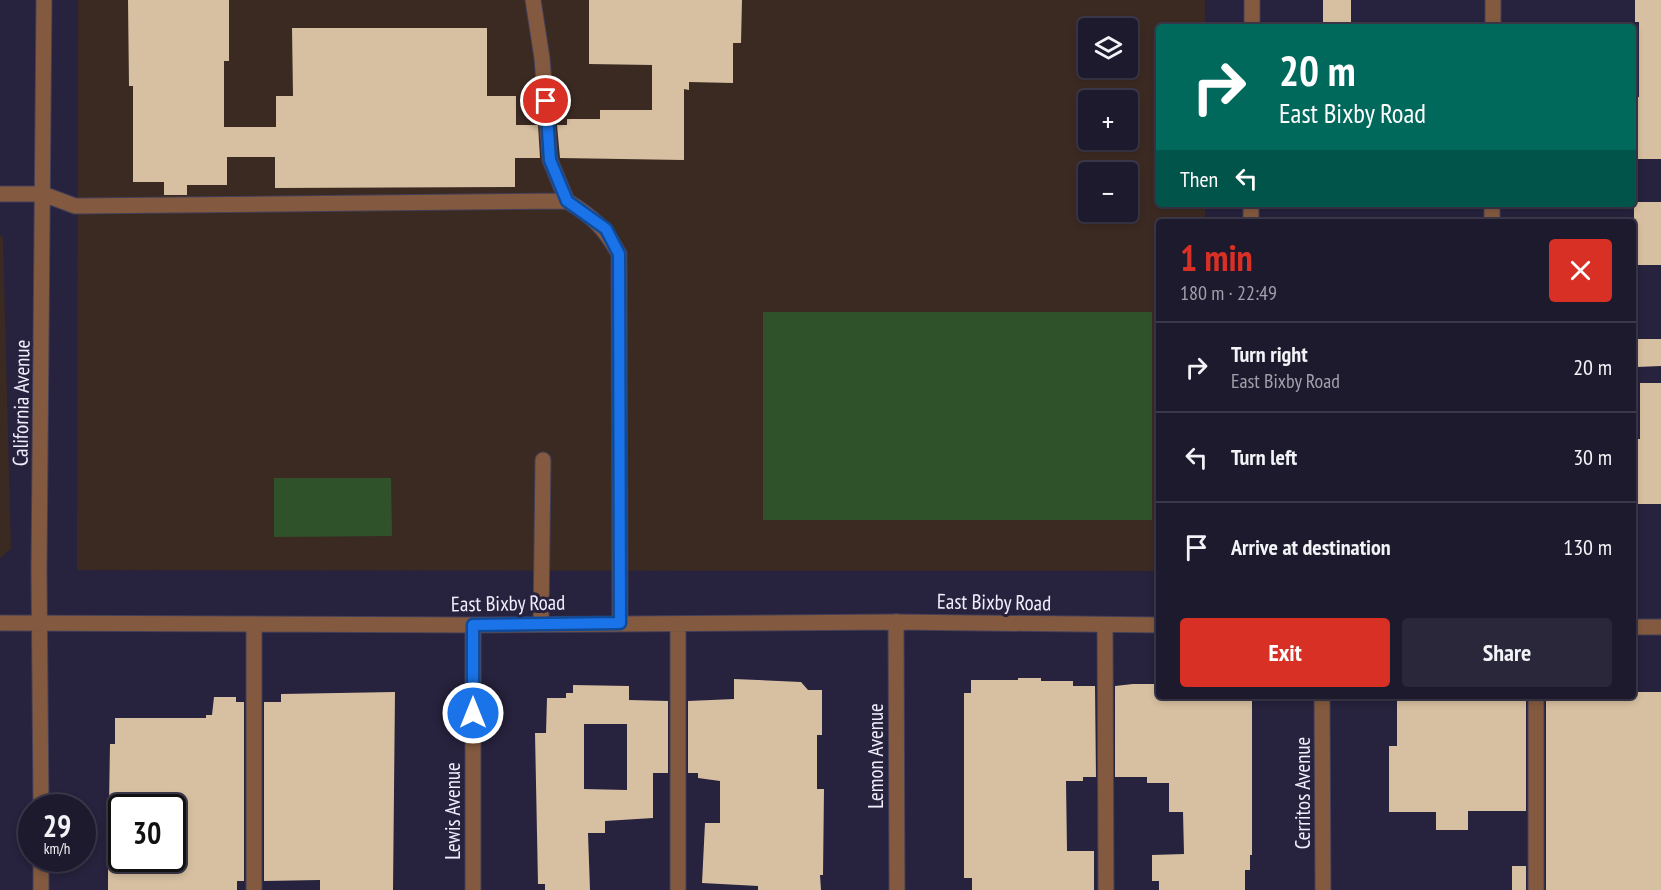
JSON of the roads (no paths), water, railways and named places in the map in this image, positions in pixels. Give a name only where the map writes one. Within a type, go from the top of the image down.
[{"type":"street","name":"California Avenue","points":[[41,794],[44,0]]},
{"type":"street","points":[[533,0],[542,58],[550,160],[567,201],[606,229],[619,254],[620,623]]},
{"type":"street","points":[[1252,0],[1252,24]]},
{"type":"street","points":[[1493,0],[1493,24]]},
{"type":"street","points":[[0,194],[43,194],[75,206],[567,201]]},
{"type":"street","points":[[541,623],[543,460]]},
{"type":"street","name":"East Bixby Road","points":[[0,623],[473,625],[896,622],[1156,625]]},
{"type":"street","name":"Lemon Avenue","points":[[896,622],[897,890]]},
{"type":"street","points":[[254,624],[254,890]]},
{"type":"street","points":[[678,624],[678,890]]},
{"type":"street","name":"Lewis Avenue","points":[[473,625],[473,890]]},
{"type":"street","points":[[1105,625],[1106,890]]},
{"type":"street","points":[[1636,627],[1661,627]]},
{"type":"street","name":"Cerritos Avenue","points":[[1322,699],[1323,890]]},
{"type":"street","points":[[1536,699],[1536,890]]},
{"type":"street","points":[[41,872],[41,890]]}]
